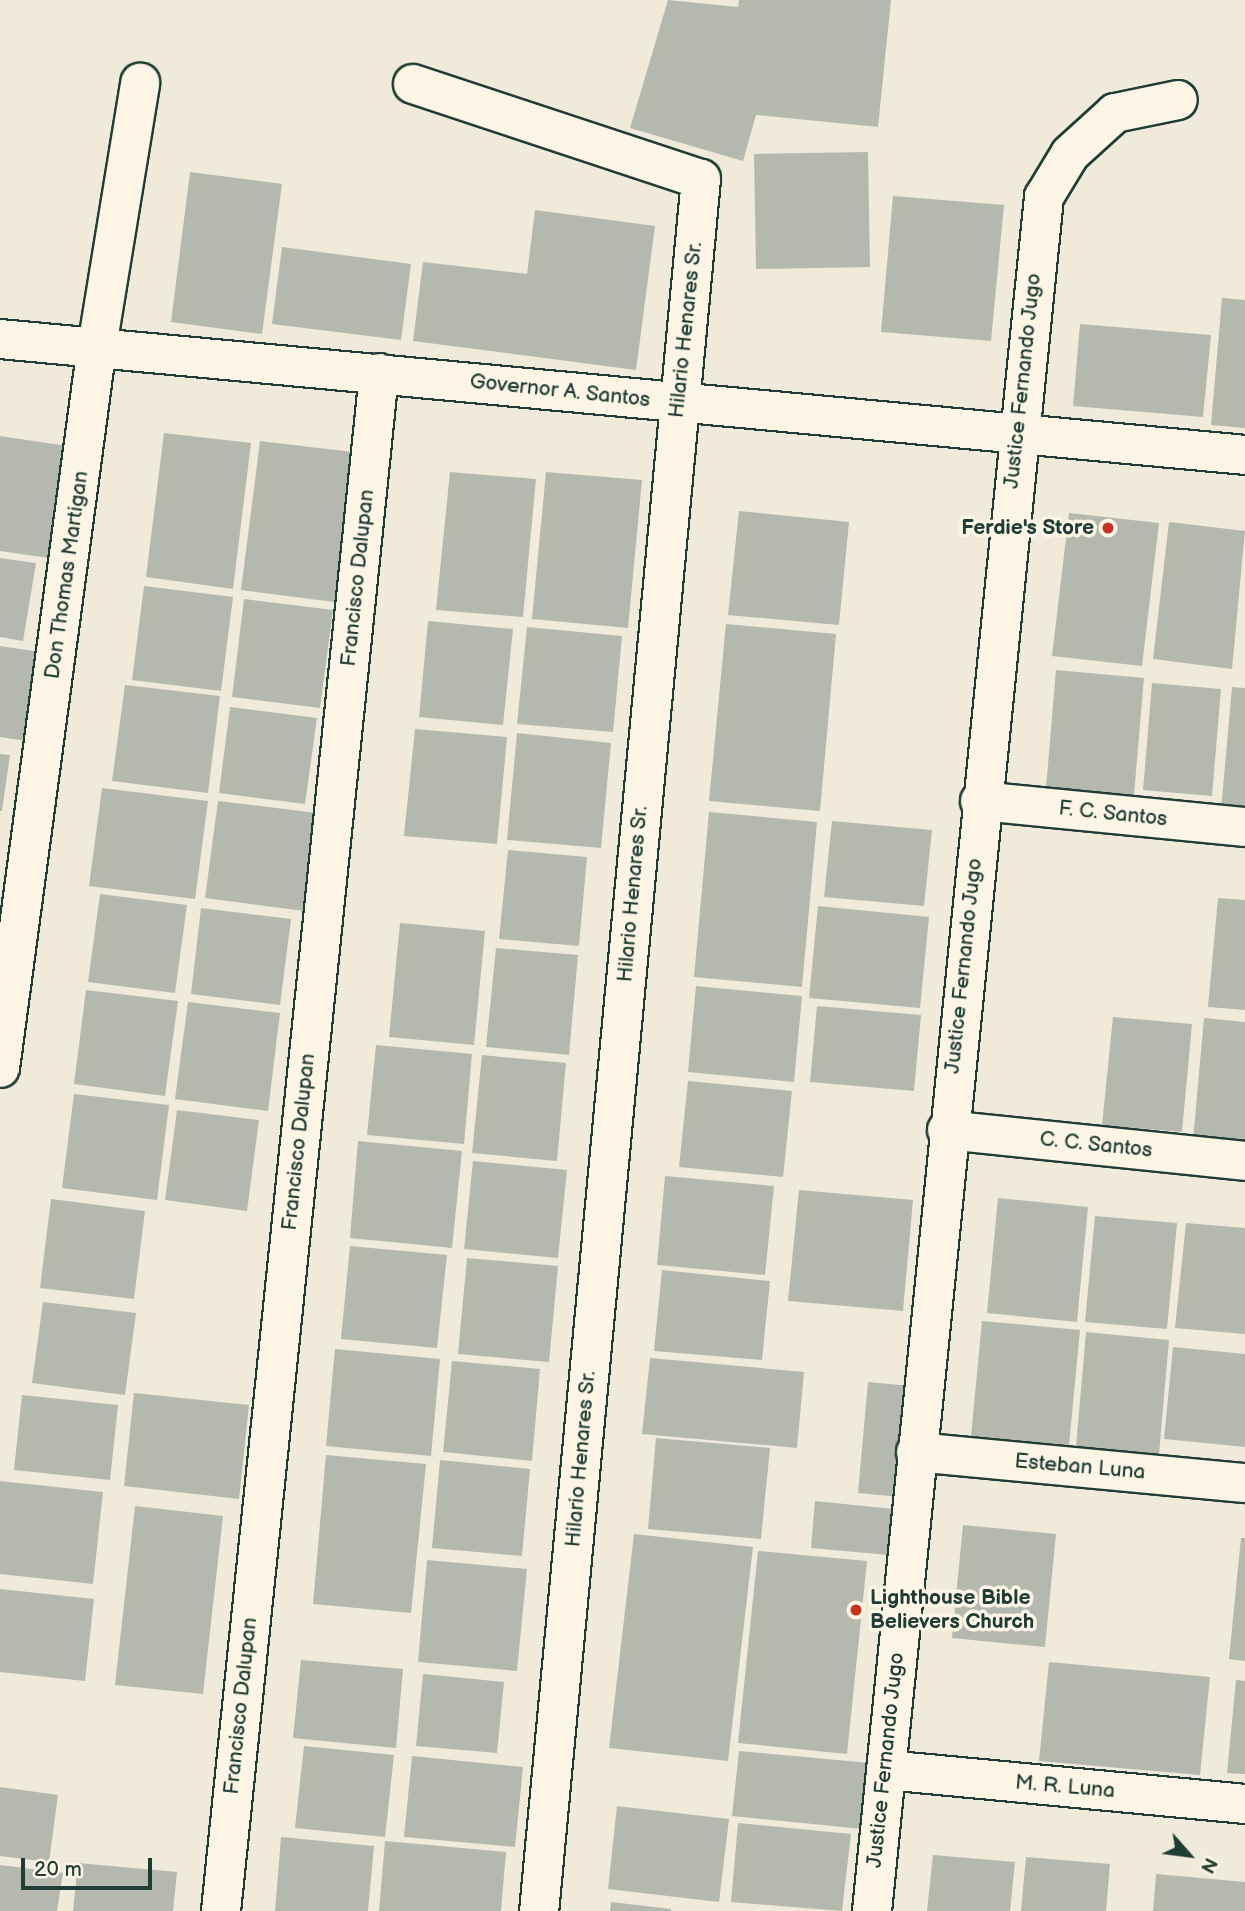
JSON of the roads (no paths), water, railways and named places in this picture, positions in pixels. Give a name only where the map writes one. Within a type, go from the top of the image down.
[{"type":"street","name":"Don Thomas Martigan","points":[[0,1068],[96,353],[140,83]]},
{"type":"street","name":"Hilario Henares Sr.","points":[[413,83],[701,180],[539,1911]]},
{"type":"street","name":"Justice Fernando Jugo","points":[[872,1911],[1016,434],[1044,197],[1070,154],[1115,113],[1178,100]]},
{"type":"street","name":"Governor A. Santos","points":[[0,339],[96,353],[379,373],[1245,455]]},
{"type":"street","name":"Francisco Dalupan","points":[[221,1911],[379,373]]},
{"type":"street","name":"F. C. Santos","points":[[980,801],[1245,827]]},
{"type":"street","name":"C. C. Santos","points":[[947,1130],[1245,1161]]},
{"type":"street","name":"Esteban Luna","points":[[916,1452],[1245,1483]]},
{"type":"street","name":"M. R. Luna","points":[[886,1770],[1245,1804]]},
{"type":"place","name":"Ferdie's Store","points":[[1108,528]]},
{"type":"place","name":"Lighthouse Bible Believers Church","points":[[856,1610]]}]
